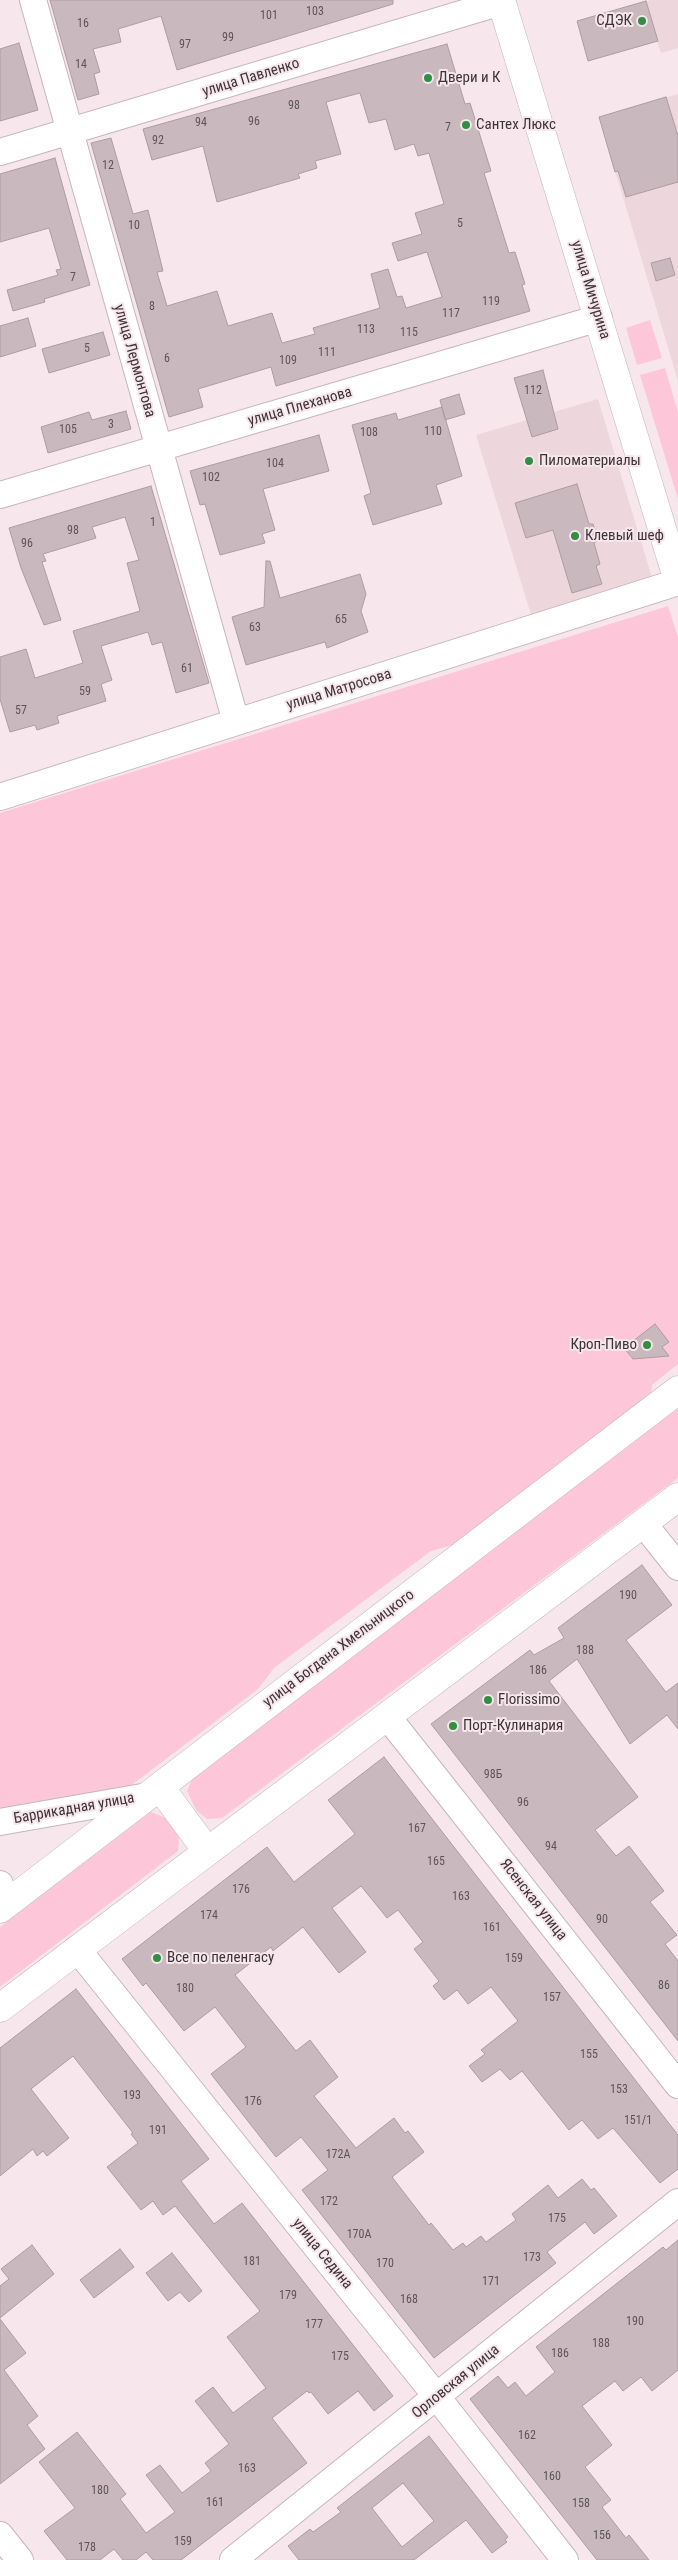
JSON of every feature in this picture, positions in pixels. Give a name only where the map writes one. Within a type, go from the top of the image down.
[{"type":"main road","name":"улица Мичурина","points":[[501,1],[678,582]]},
{"type":"main road","name":"улица Богдана Хмельницкого","points":[[2,1899],[154,1791],[678,1390]]},
{"type":"main road","points":[[0,2008],[678,1497]]},
{"type":"main road","points":[[154,1791],[207,1851]]},
{"type":"street","name":"улица Лермонтова","points":[[32,0],[236,722]]},
{"type":"street","name":"улица Павленко","points":[[0,152],[501,1]]},
{"type":"street","name":"улица Плеханова","points":[[0,495],[599,318]]},
{"type":"street","name":"улица Матросова","points":[[0,797],[678,582]]},
{"type":"street","points":[[643,1523],[678,1567]]},
{"type":"street","name":"Ясенская улица","points":[[387,1716],[678,2085]]},
{"type":"street","name":"Баррикадная улица","points":[[0,1822],[154,1791]]},
{"type":"street","name":"улица Седина","points":[[77,1949],[437,2397],[565,2560]]},
{"type":"street","name":"Орловская улица","points":[[233,2560],[678,2202]]},
{"type":"street","points":[[0,2535],[20,2560]]},
{"type":"shaded area","points":[[651,0],[678,0],[678,48],[661,53],[657,41],[588,61],[577,21]]},
{"type":"shaded area","points":[[678,94],[678,381],[599,117]]},
{"type":"shaded area","points":[[650,320],[662,358],[637,365],[626,328]]},
{"type":"shaded area","points":[[665,368],[678,412],[678,499],[640,375]]},
{"type":"shaded area","points":[[598,399],[653,581],[532,618],[476,435]]},
{"type":"shaded area","points":[[668,606],[678,637],[678,1364],[652,1385],[651,1395],[456,1544],[431,1551],[274,1668],[258,1689],[129,1787],[0,1811],[0,813]]},
{"type":"shaded area","points":[[678,1406],[678,1478],[222,1818],[207,1819],[196,1810],[187,1791],[192,1779]]},
{"type":"shaded area","points":[[151,1812],[168,1819],[179,1838],[178,1851],[0,1987],[0,1927]]},
{"type":"building","points":[[50,0],[393,0],[393,4],[177,70],[161,16],[118,29],[121,42],[93,49],[100,72],[94,74],[99,94],[78,100]]},
{"type":"building","points":[[646,1],[658,41],[588,61],[577,21]]},
{"type":"building","points":[[19,43],[38,110],[0,121],[0,49]]},
{"type":"building","points":[[447,44],[465,104],[470,103],[491,171],[484,173],[509,253],[515,252],[525,284],[522,285],[530,311],[276,386],[271,367],[198,389],[203,407],[169,417],[91,143],[111,138],[133,214],[148,210],[163,271],[157,272],[167,306],[217,291],[228,326],[272,313],[282,343],[315,334],[313,328],[380,308],[371,274],[388,269],[397,297],[402,296],[406,308],[442,297],[427,252],[398,261],[392,243],[422,234],[415,213],[444,204],[429,153],[418,156],[414,144],[395,150],[386,119],[369,123],[360,93],[326,102],[341,154],[315,161],[317,168],[298,174],[300,178],[217,202],[203,146],[152,160],[143,129]]},
{"type":"building","points":[[666,97],[678,136],[678,182],[626,197],[618,171],[615,172],[599,117]]},
{"type":"building","points":[[55,158],[90,285],[44,299],[45,302],[13,311],[7,290],[58,275],[56,270],[61,269],[49,228],[0,242],[0,174]]},
{"type":"building","points":[[670,258],[675,275],[656,281],[651,263]]},
{"type":"building","points":[[28,318],[36,346],[0,357],[0,326]]},
{"type":"building","points":[[103,332],[110,355],[49,373],[42,349]]},
{"type":"building","points":[[543,370],[558,429],[532,437],[514,378]]},
{"type":"building","points":[[459,394],[465,414],[445,420],[440,400]]},
{"type":"building","points":[[442,407],[462,476],[436,485],[442,504],[373,525],[364,496],[371,493],[352,425],[396,413],[398,420]]},
{"type":"building","points":[[126,411],[131,429],[48,453],[41,427],[89,412],[92,420]]},
{"type":"building","points":[[319,435],[329,471],[263,489],[275,530],[262,534],[265,543],[220,555],[205,504],[200,505],[190,471]]},
{"type":"building","points":[[577,484],[589,524],[593,524],[598,540],[594,543],[600,564],[596,566],[602,584],[572,593],[553,530],[526,538],[515,503]]},
{"type":"building","points":[[151,486],[209,683],[176,693],[162,642],[152,645],[148,632],[101,646],[112,680],[101,684],[106,701],[57,716],[59,723],[37,730],[35,725],[10,732],[0,699],[0,657],[26,649],[35,678],[83,663],[73,631],[140,611],[127,563],[139,560],[125,517],[92,527],[96,538],[43,554],[46,561],[42,562],[61,620],[44,625],[21,568],[9,528]]},
{"type":"building","points":[[266,561],[270,561],[280,598],[360,574],[366,594],[361,611],[368,632],[327,648],[325,642],[246,665],[232,617],[264,607]]},
{"type":"building","points":[[655,1324],[669,1342],[662,1347],[669,1356],[633,1359],[624,1348]]},
{"type":"building","points":[[642,1565],[672,1605],[626,1640],[666,1692],[678,1683],[678,1729],[667,1715],[630,1744],[577,1659],[549,1681],[638,1797],[595,1830],[616,1856],[629,1846],[664,1891],[650,1902],[677,1935],[665,1944],[678,1961],[678,2041],[431,1724],[530,1650],[534,1655],[564,1638],[558,1628]]},
{"type":"building","points":[[384,1757],[678,2135],[678,2169],[660,2183],[613,2128],[598,2139],[582,2120],[569,2130],[522,2071],[510,2080],[500,2069],[482,2082],[469,2066],[485,2054],[481,2050],[518,2021],[491,1987],[468,2004],[457,1990],[444,2000],[433,1986],[439,1981],[414,1949],[423,1942],[398,1910],[387,1918],[361,1886],[332,1908],[366,1952],[339,1973],[303,1927],[273,1951],[271,1947],[235,1975],[296,2051],[310,2040],[338,2077],[314,2096],[356,2148],[394,2118],[405,2133],[408,2131],[424,2152],[392,2177],[429,2225],[431,2223],[453,2250],[463,2243],[466,2247],[481,2236],[486,2242],[516,2220],[512,2214],[548,2185],[558,2198],[582,2179],[591,2190],[594,2188],[617,2216],[594,2234],[585,2222],[547,2252],[556,2263],[434,2358],[302,2190],[328,2170],[301,2137],[276,2157],[211,2074],[246,2047],[215,2007],[184,2031],[146,1983],[143,1986],[122,1959],[267,1847],[294,1882],[355,1834],[328,1800]]},
{"type":"building","points":[[76,1989],[209,2159],[181,2181],[214,2224],[242,2203],[393,2396],[374,2411],[358,2391],[328,2414],[311,2392],[307,2391],[272,2418],[307,2463],[181,2560],[153,2560],[146,2552],[136,2560],[123,2560],[114,2549],[100,2560],[67,2560],[44,2531],[75,2508],[39,2462],[77,2432],[126,2494],[120,2499],[146,2533],[175,2512],[146,2475],[160,2465],[182,2493],[211,2471],[205,2463],[229,2444],[195,2401],[213,2387],[233,2413],[266,2388],[227,2337],[260,2311],[175,2206],[163,2215],[153,2201],[141,2210],[107,2167],[138,2143],[131,2134],[133,2133],[73,2056],[31,2089],[69,2138],[47,2156],[43,2151],[37,2156],[33,2149],[0,2176],[0,2048]]},
{"type":"building","points":[[678,2240],[678,2370],[652,2391],[641,2377],[623,2391],[615,2381],[582,2406],[612,2445],[585,2467],[611,2500],[602,2507],[626,2538],[629,2535],[649,2560],[597,2560],[470,2399],[498,2376],[508,2388],[515,2382],[526,2396],[555,2372],[536,2347],[663,2247],[666,2250]]},
{"type":"building","points":[[32,2245],[54,2274],[0,2318],[0,2286],[9,2279],[1,2269]]},
{"type":"building","points":[[120,2249],[134,2267],[94,2298],[80,2280]]},
{"type":"building","points":[[172,2253],[202,2291],[189,2302],[180,2292],[168,2301],[146,2273]]},
{"type":"building","points":[[0,2319],[26,2353],[4,2370],[38,2416],[27,2425],[45,2449],[0,2484]]},
{"type":"building","points":[[429,2436],[508,2537],[505,2540],[507,2542],[492,2553],[466,2520],[414,2560],[299,2560],[288,2546],[310,2529],[313,2532],[341,2512],[337,2508]],"holes":[[[403,2483],[434,2521],[402,2547],[372,2508]]]},
{"type":"place","name":"СДЭК","points":[[642,21]]},
{"type":"place","name":"Двери и К","points":[[428,78]]},
{"type":"place","name":"Сантех Люкс","points":[[466,125]]},
{"type":"place","name":"Пиломатериалы","points":[[529,461]]},
{"type":"place","name":"Клевый шеф","points":[[575,536]]},
{"type":"place","name":"Кроп-Пиво","points":[[647,1345]]},
{"type":"place","name":"Florissimo","points":[[488,1700]]},
{"type":"place","name":"Порт-Кулинария","points":[[453,1726]]},
{"type":"place","name":"Все по пеленгасу","points":[[157,1958]]}]
